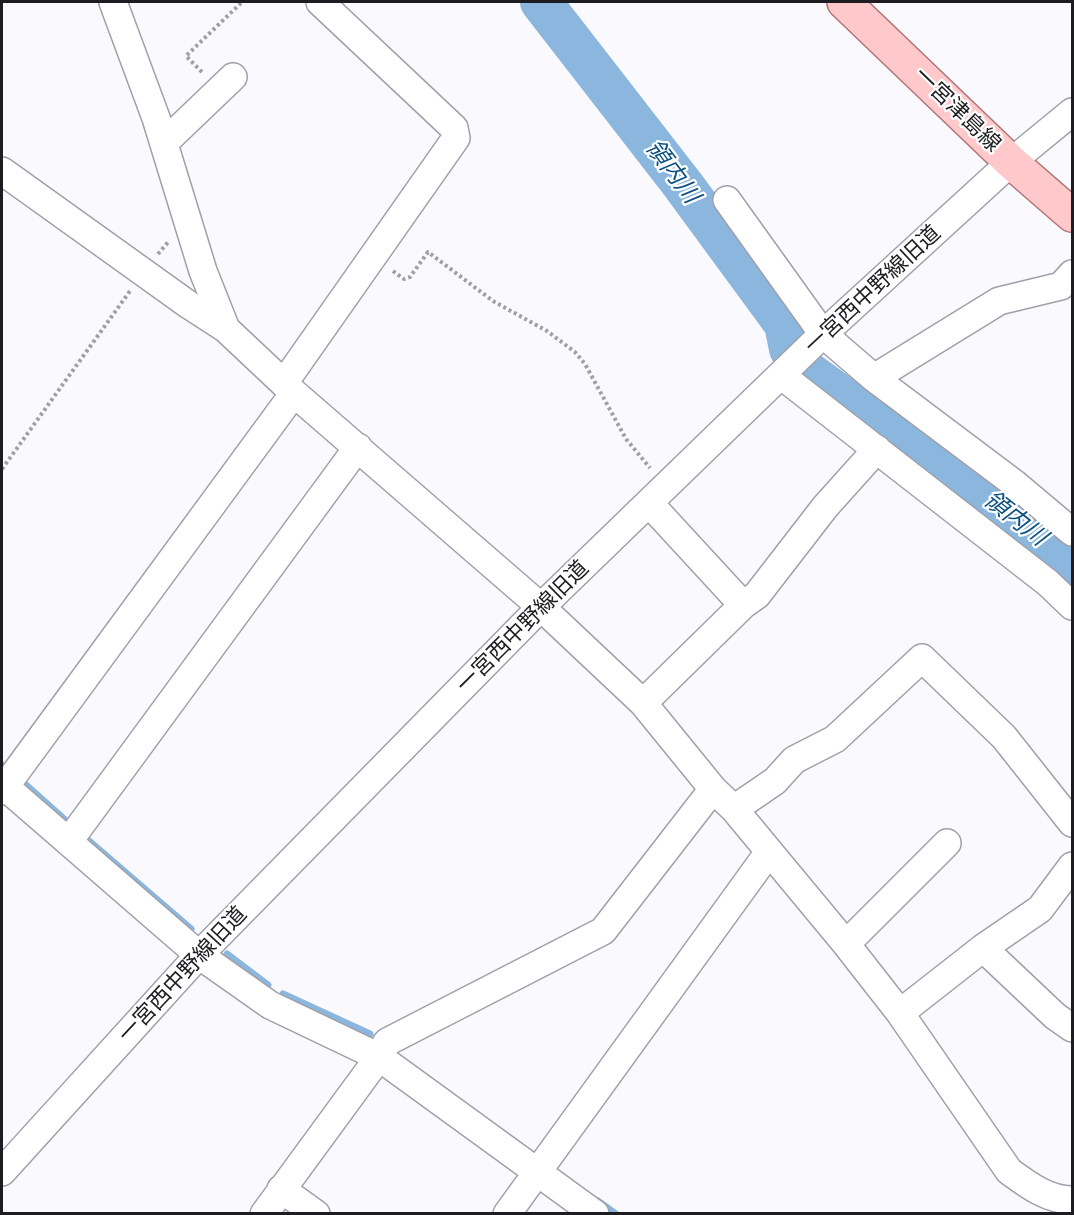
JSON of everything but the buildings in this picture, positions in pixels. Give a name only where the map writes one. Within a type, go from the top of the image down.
[{"type":"main road","name":"一宮津島線","points":[[844,2],[1011,162],[1072,215]]},
{"type":"street","points":[[113,2],[164,143],[203,271],[226,329]]},
{"type":"street","points":[[320,2],[454,128],[456,138],[372,256],[289,388],[3,787],[69,841],[199,955],[270,1005],[379,1058],[595,1214]]},
{"type":"street","points":[[164,143],[227,83]]},
{"type":"street","name":"一宮西中野線旧道","points":[[2,1172],[199,955],[541,607],[823,334],[1011,162],[1072,112]]},
{"type":"street","points":[[2,171],[143,273],[226,329],[289,388],[541,607],[643,703],[713,789],[734,809],[846,944],[900,1013],[1009,1171],[1032,1188],[1062,1199]]},
{"type":"street","points":[[727,200],[823,334],[874,378],[1015,484],[1072,532]]},
{"type":"street","points":[[874,378],[999,301],[1061,286],[1072,274]]},
{"type":"street","points":[[782,376],[1048,583],[1072,606]]},
{"type":"street","points":[[69,841],[358,447]]},
{"type":"street","points":[[643,703],[743,605],[757,595],[825,507],[877,449]]},
{"type":"street","points":[[658,495],[743,605]]},
{"type":"street","points":[[734,809],[775,781],[794,760],[835,739],[922,658],[1004,737],[1072,823]]},
{"type":"street","points":[[264,1214],[379,1058],[387,1042],[603,931],[713,789]]},
{"type":"street","points":[[846,944],[947,843]]},
{"type":"street","points":[[507,1214],[769,852]]},
{"type":"street","points":[[900,1013],[983,948],[1040,909],[1068,883]]},
{"type":"street","points":[[983,948],[1067,1014]]},
{"type":"street","points":[[281,1189],[316,1214]]},
{"type":"path","points":[[227,83],[186,56],[242,2]]},
{"type":"path","points":[[2,469],[143,273],[186,220]]},
{"type":"path","points":[[372,256],[404,279],[410,277],[428,252],[493,301],[547,331],[575,352],[585,364],[658,495]]},
{"type":"waterway","name":"領内川","points":[[541,2],[683,185],[785,324],[790,349]]},
{"type":"waterway","name":"領内川","points":[[809,373],[853,405],[888,420],[1072,564]]},
{"type":"waterway","points":[[25,784],[72,826]]},
{"type":"waterway","points":[[82,835],[191,929]]},
{"type":"waterway","points":[[227,954],[268,985]]},
{"type":"waterway","points":[[283,994],[370,1034]]},
{"type":"waterway","points":[[598,1201],[616,1214]]}]
